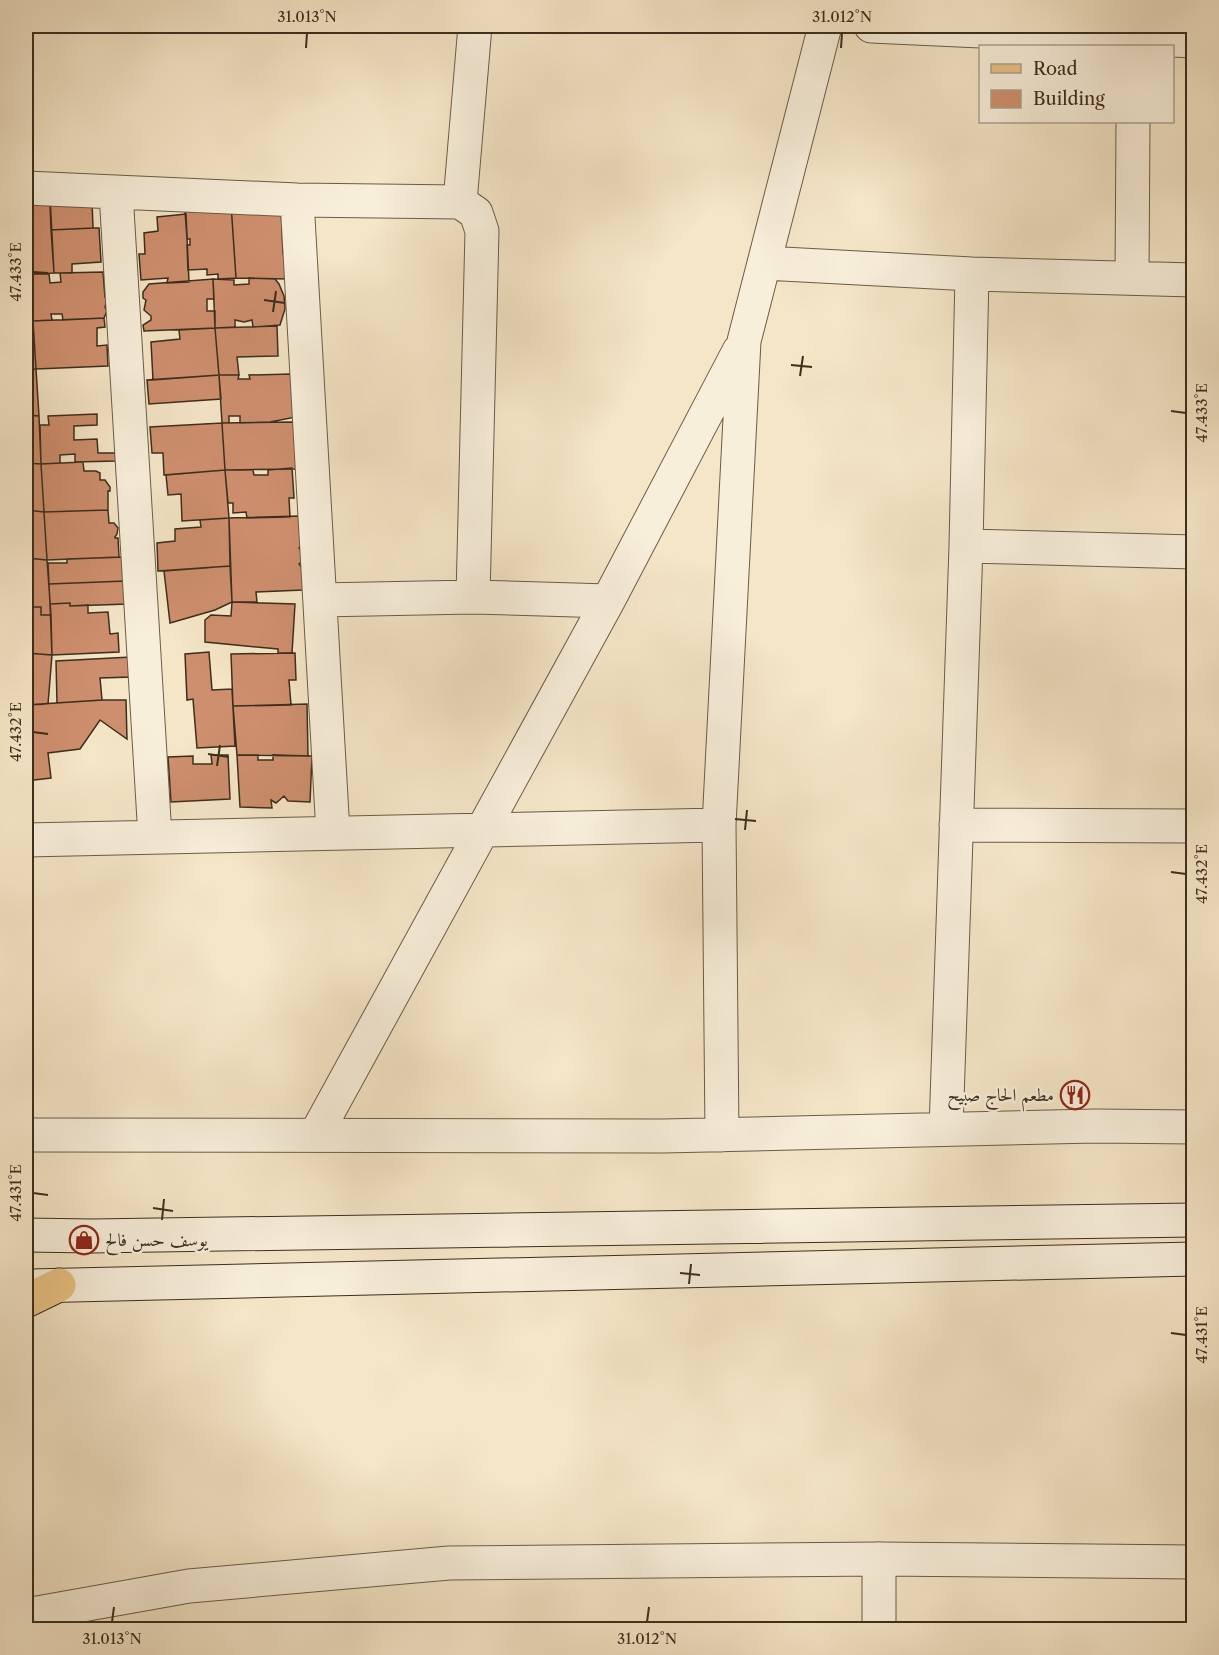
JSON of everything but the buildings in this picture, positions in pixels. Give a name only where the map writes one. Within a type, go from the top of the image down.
[{"type":"main road","points":[[26,1300],[60,1285]]},
{"type":"street","points":[[460,202],[475,26]]},
{"type":"street","points":[[722,1135],[719,825],[744,341],[825,26]]},
{"type":"street","points":[[871,26],[1133,42],[1194,41]]},
{"type":"street","points":[[1132,278],[1133,123]]},
{"type":"street","points":[[26,188],[297,200],[460,202],[476,213],[482,231],[472,597]]},
{"type":"street","points":[[117,193],[155,837]]},
{"type":"street","points":[[297,200],[333,833]]},
{"type":"street","points":[[764,263],[972,274],[1194,280]]},
{"type":"street","points":[[946,1129],[966,546],[972,274]]},
{"type":"street","points":[[316,1134],[608,601],[744,341]]},
{"type":"street","points":[[966,546],[1194,552]]},
{"type":"street","points":[[320,600],[472,597],[608,601]]},
{"type":"street","points":[[26,840],[719,825]]},
{"type":"street","points":[[956,825],[1194,826]]},
{"type":"street","points":[[26,1135],[639,1136],[1096,1126],[1194,1127]]},
{"type":"street","points":[[26,1235],[92,1236],[1194,1220]]},
{"type":"street","points":[[26,1286],[1194,1259]]},
{"type":"street","points":[[879,1558],[879,1629]]},
{"type":"street","points":[[26,1615],[189,1586],[449,1563],[879,1558],[1194,1562]]},
{"type":"place","name":"مطعم الحاج صبيح","points":[[1075,1095]]},
{"type":"place","name":"يوسف حسن فالح","points":[[84,1240]]}]
